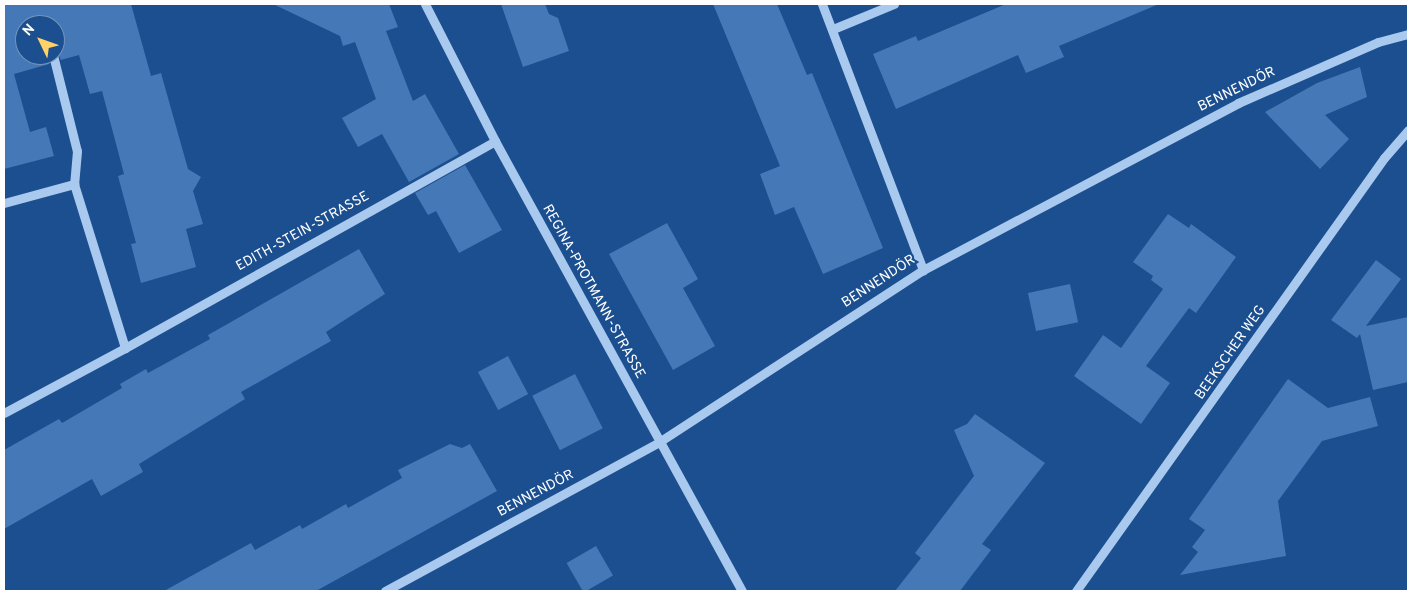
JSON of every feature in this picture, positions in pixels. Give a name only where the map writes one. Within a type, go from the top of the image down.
[{"type":"street","name":"REGINA-PROTMANN-STRASSE","points":[[425,4],[495,141],[742,591]]},
{"type":"street","points":[[822,4],[895,189],[923,270]]},
{"type":"street","points":[[833,29],[894,4]]},
{"type":"street","name":"BENNENDÖR","points":[[385,591],[659,442],[923,270],[1238,103],[1378,42],[1408,34]]},
{"type":"street","points":[[56,65],[77,151],[74,184],[125,348]]},
{"type":"street","name":"BEEKSCHER WEG","points":[[1076,591],[1384,158],[1408,130]]},
{"type":"street","name":"EDITH-STEIN-STRASSE","points":[[4,413],[125,348],[495,141]]},
{"type":"street","points":[[4,203],[74,184]]},
{"type":"building","points":[[4,4],[131,4],[151,76],[161,73],[188,169],[201,177],[193,191],[203,224],[186,229],[196,267],[141,283],[131,244],[136,243],[118,176],[124,174],[102,91],[90,94],[79,55],[65,59],[65,15],[15,15],[15,65],[46,65],[14,74],[30,132],[46,127],[54,156],[4,169]]},
{"type":"building","points":[[273,4],[389,4],[398,27],[386,31],[413,101],[425,94],[459,154],[409,182],[382,134],[358,147],[342,118],[376,99],[355,42],[343,46],[340,36]]},
{"type":"building","points":[[501,4],[545,4],[549,14],[558,18],[569,51],[523,67]]},
{"type":"building","points":[[713,4],[777,4],[807,75],[812,73],[883,248],[823,274],[794,207],[775,215],[760,174],[780,166]]},
{"type":"building","points":[[1006,4],[1159,4],[1059,46],[1064,57],[1026,73],[1018,55],[896,109],[873,54],[916,36],[918,41]]},
{"type":"building","points":[[1360,67],[1367,97],[1325,115],[1349,139],[1320,169],[1265,112],[1317,83]]},
{"type":"building","points":[[465,165],[502,230],[459,253],[436,211],[428,215],[415,193]]},
{"type":"building","points":[[1168,214],[1189,228],[1191,224],[1236,257],[1196,313],[1189,308],[1146,366],[1170,383],[1141,424],[1074,376],[1103,335],[1121,348],[1163,289],[1151,280],[1153,276],[1133,262]]},
{"type":"building","points":[[667,223],[698,279],[683,288],[715,346],[673,370],[609,254]]},
{"type":"building","points":[[359,249],[385,294],[326,332],[331,341],[241,392],[245,399],[139,464],[143,472],[101,496],[92,479],[4,529],[4,450],[59,419],[62,423],[122,388],[120,384],[146,369],[148,373],[210,339],[208,335]]},
{"type":"building","points":[[1376,260],[1401,279],[1366,326],[1408,317],[1408,382],[1373,390],[1360,334],[1357,338],[1331,320]]},
{"type":"building","points":[[1070,284],[1078,322],[1036,331],[1028,293]]},
{"type":"building","points":[[508,356],[528,394],[498,410],[478,372]]},
{"type":"building","points":[[575,374],[603,428],[560,450],[532,396]]},
{"type":"building","points":[[1288,379],[1328,408],[1370,397],[1378,426],[1322,441],[1278,501],[1286,556],[1180,575],[1198,552],[1192,547],[1205,530],[1189,519]]},
{"type":"building","points":[[975,414],[1045,463],[982,544],[991,550],[960,591],[895,591],[921,558],[915,553],[974,476],[954,430],[967,424]]},
{"type":"building","points":[[450,444],[462,448],[470,444],[497,491],[316,591],[164,591],[251,543],[255,550],[300,525],[302,529],[346,504],[348,508],[402,478],[398,470]]},
{"type":"building","points":[[596,546],[613,575],[586,591],[583,591],[567,563]]}]
